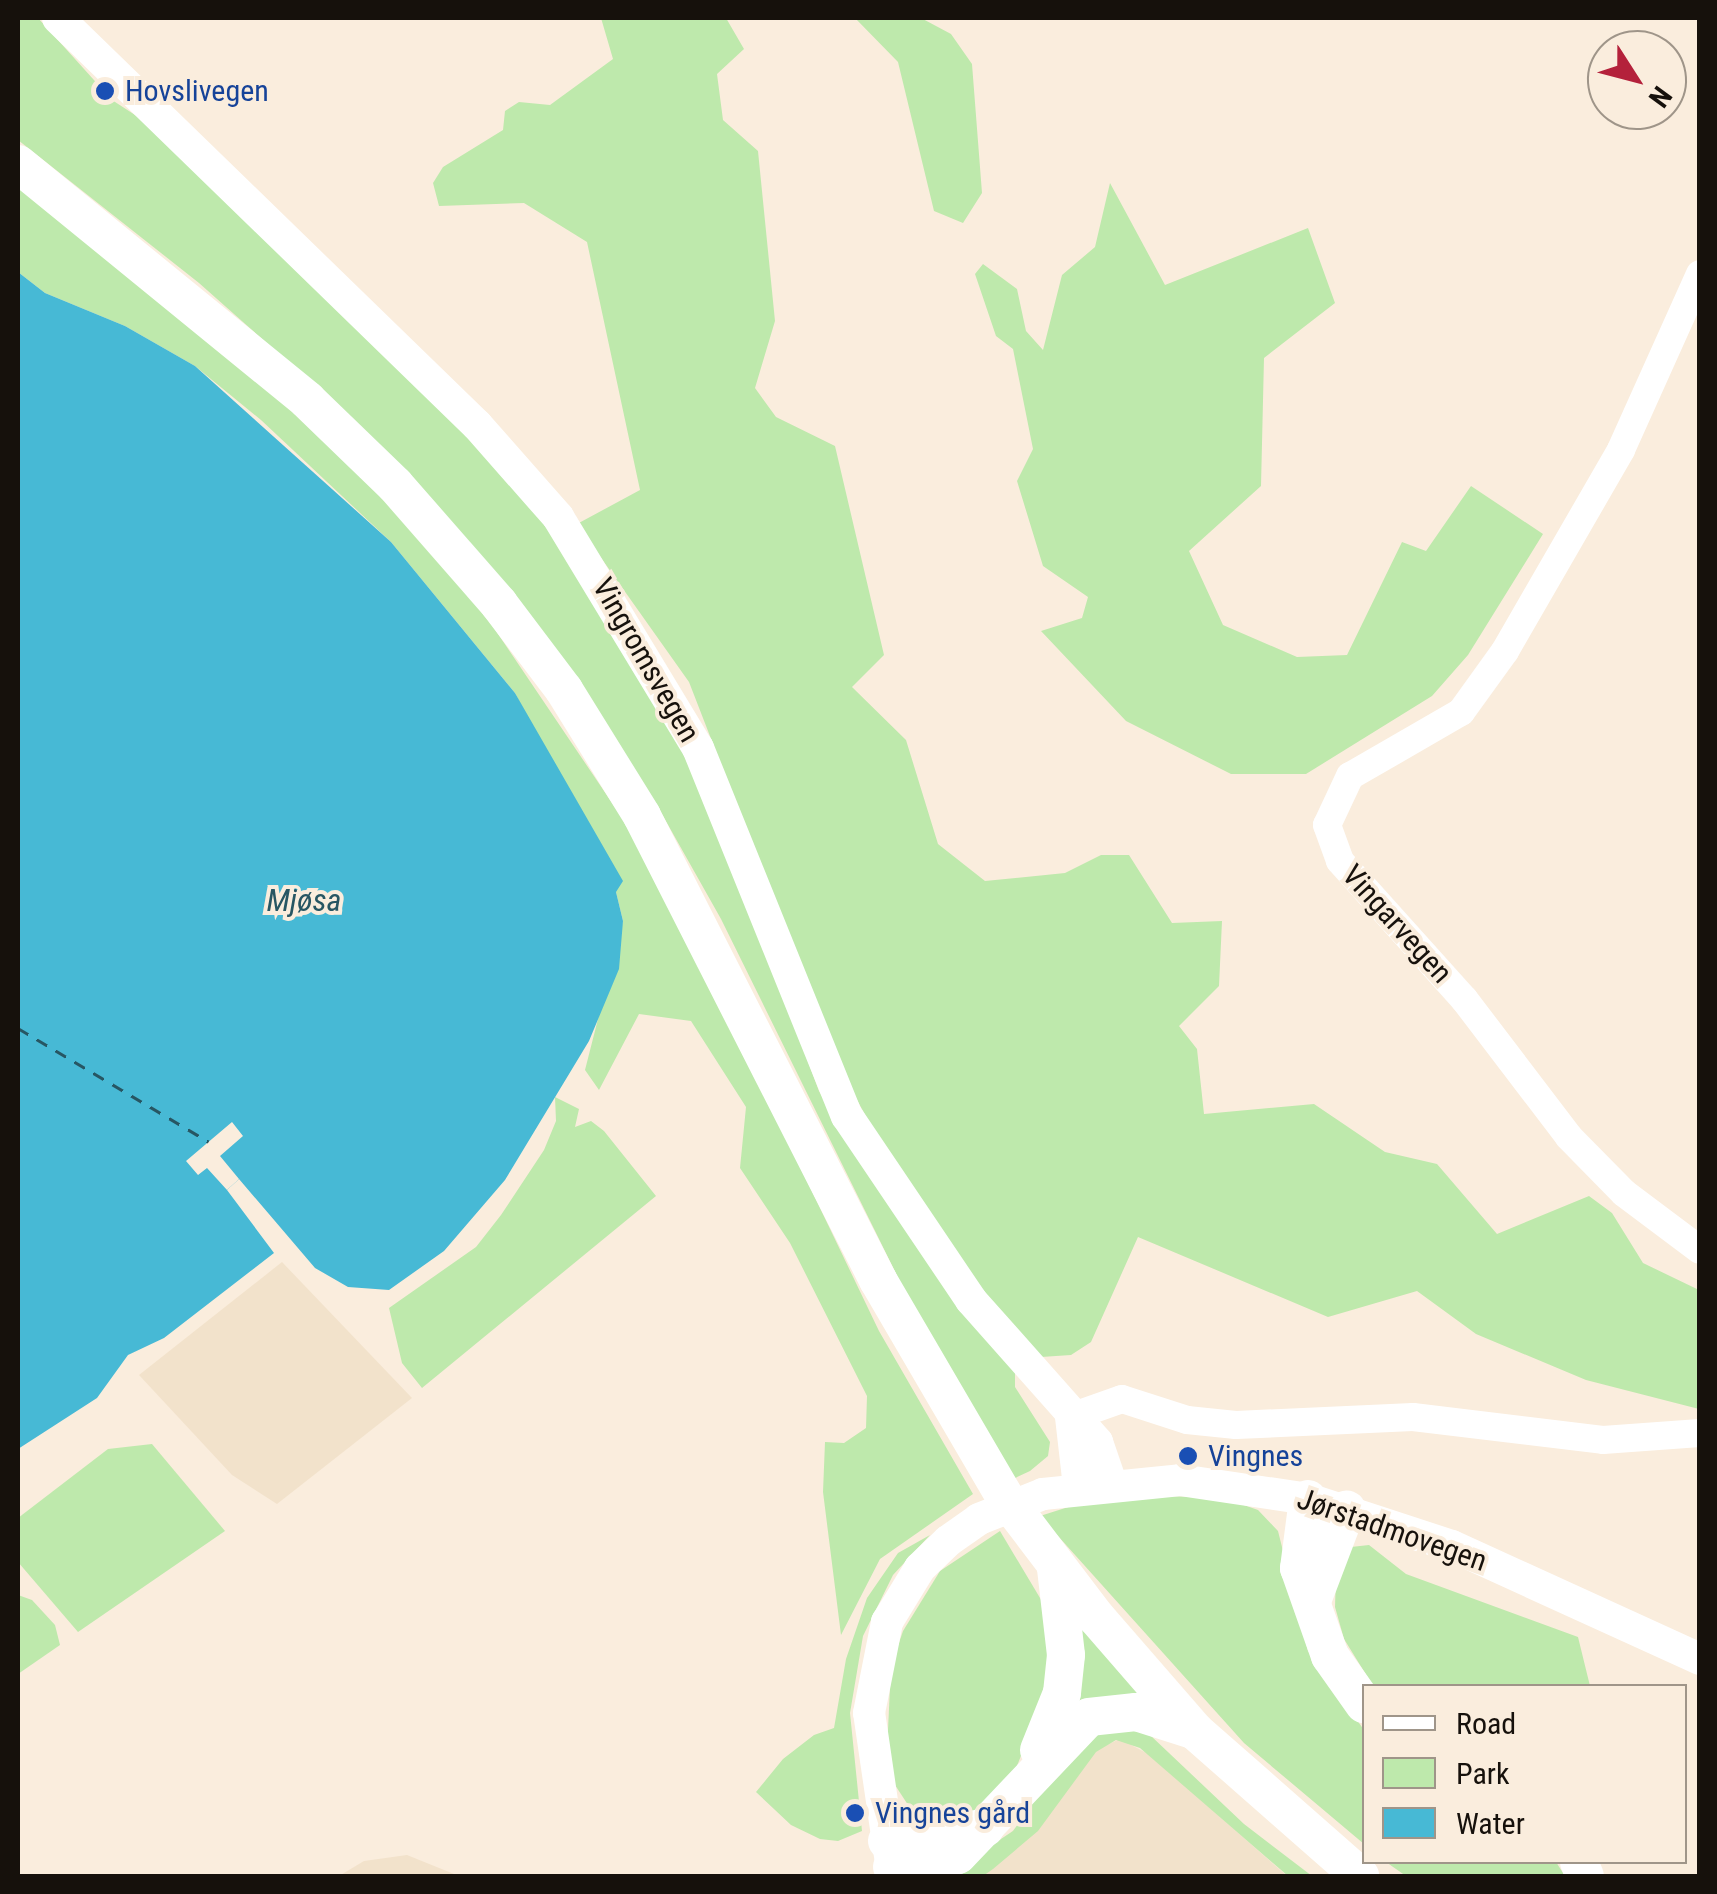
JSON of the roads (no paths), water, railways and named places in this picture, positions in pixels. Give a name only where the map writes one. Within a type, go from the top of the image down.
[{"type":"highway","points":[[18,164],[266,363],[352,442],[462,558],[554,677],[690,903],[942,1396],[1056,1569],[1196,1731],[1360,1876]]},
{"type":"highway","points":[[1308,1499],[1299,1568],[1330,1656],[1362,1701]]},
{"type":"highway","points":[[1312,1602],[1347,1509]]},
{"type":"highway","points":[[1032,1772],[1065,1671],[1056,1569]]},
{"type":"highway","points":[[891,1862],[918,1869],[958,1855],[1075,1726],[1103,1712],[1136,1712],[1196,1731]]},
{"type":"main road","name":"Vingromsvegen","points":[[58,18],[477,425],[558,517],[698,748],[847,1116],[923,1237],[1071,1417],[1097,1442],[1111,1482]]},
{"type":"main road","points":[[1071,1417],[1072,1488]]},
{"type":"main road","name":"Jørstadmovegen","points":[[891,1862],[871,1761],[874,1665],[897,1602],[948,1541],[998,1511],[1072,1488],[1111,1482],[1205,1482],[1347,1509],[1452,1546],[1700,1659]]},
{"type":"street","name":"Vingarvegen","points":[[1700,274],[1621,450],[1505,651],[1461,712],[1350,776],[1327,824],[1340,861],[1464,999],[1569,1138],[1624,1193],[1700,1250]]},
{"type":"street","points":[[1071,1417],[1122,1399],[1187,1420],[1236,1425],[1413,1417],[1603,1440],[1700,1433]]},
{"type":"water","name":"Mjøsa","points":[[18,272],[45,293],[125,326],[195,366],[391,542],[515,693],[623,881],[616,892],[623,921],[619,969],[589,1041],[505,1180],[444,1251],[389,1290],[348,1287],[315,1268],[239,1179],[227,1190],[274,1253],[164,1338],[128,1355],[97,1398],[18,1449]]},
{"type":"place","name":"Hovslivegen","points":[[105,91]]},
{"type":"place","name":"Vingnes","points":[[1188,1456]]},
{"type":"place","name":"Vingnes gård","points":[[855,1813]]}]
